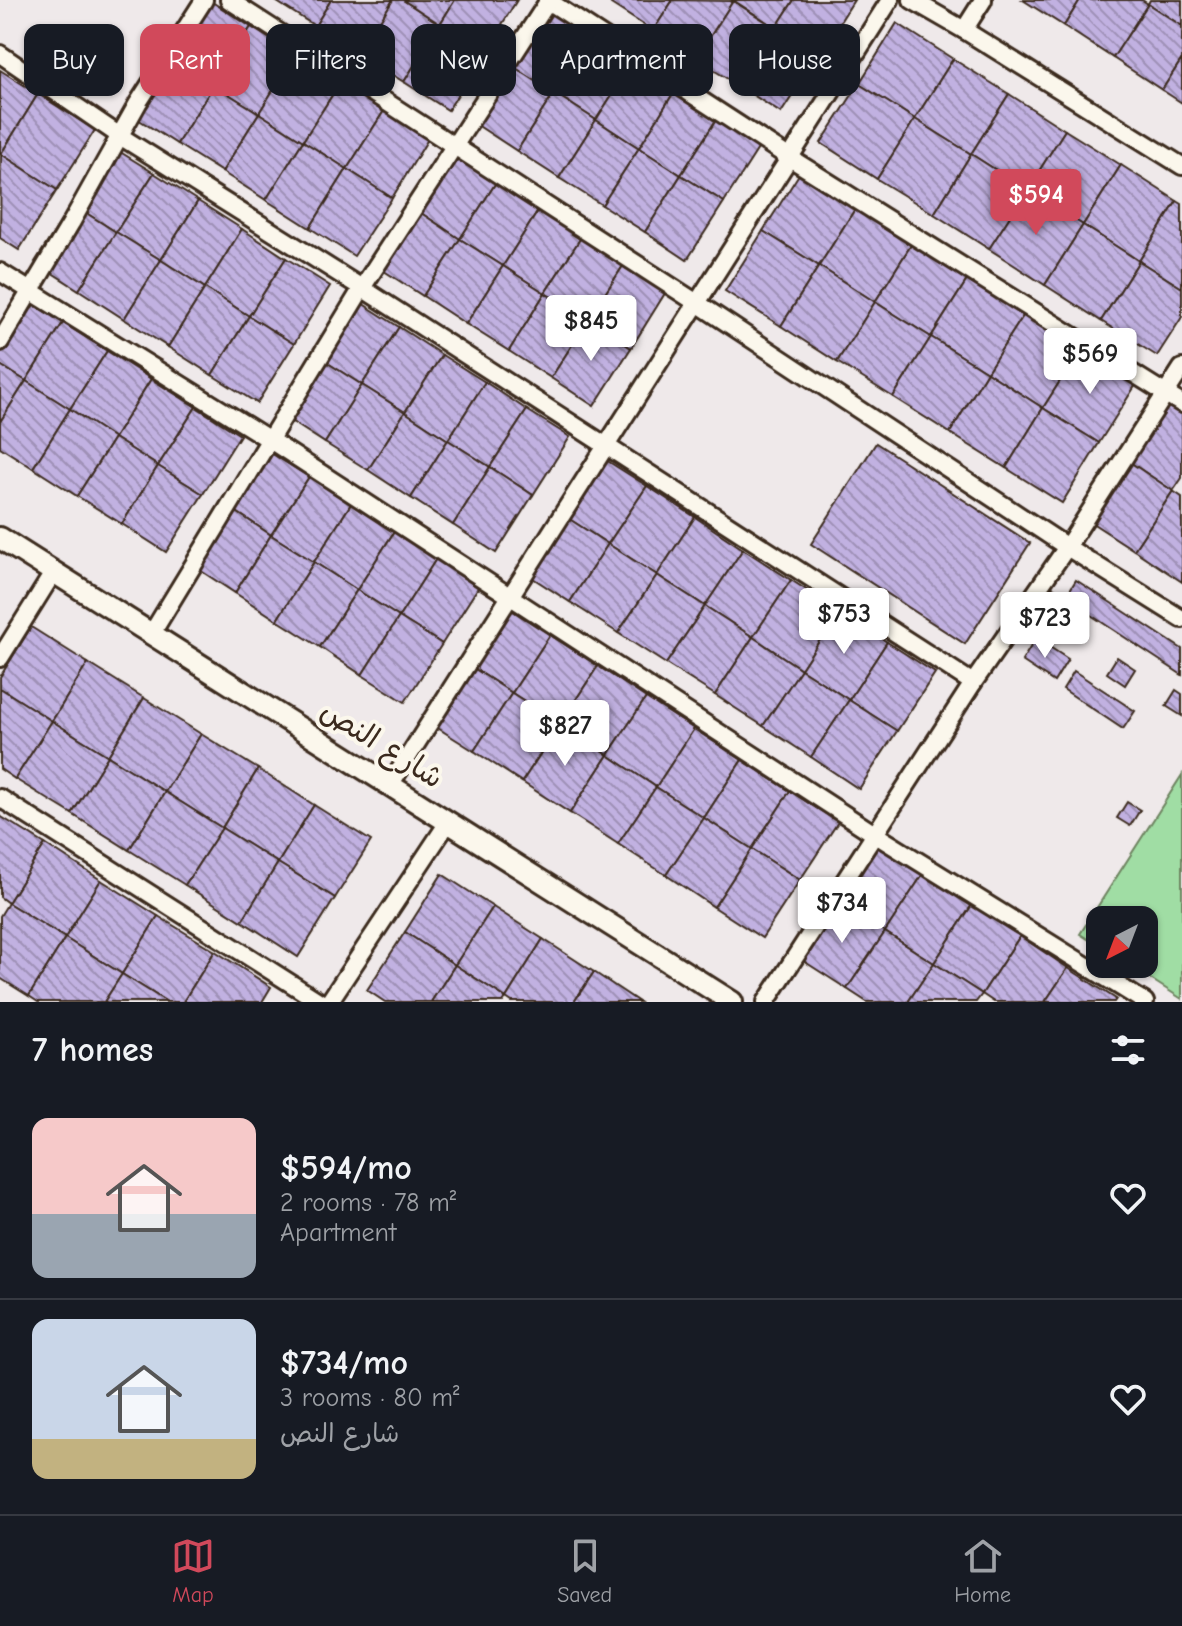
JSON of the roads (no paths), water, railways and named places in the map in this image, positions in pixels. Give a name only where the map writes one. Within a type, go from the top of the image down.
[{"type":"street","points":[[0,342],[138,103],[204,0]]},
{"type":"street","points":[[229,0],[1182,619]]},
{"type":"street","points":[[152,633],[362,288],[548,0],[790,158],[1182,404]]},
{"type":"street","points":[[390,785],[890,0]]},
{"type":"street","points":[[912,0],[1182,166]]},
{"type":"street","points":[[964,30],[983,0]]},
{"type":"street","points":[[0,54],[120,136],[362,288],[973,683]]},
{"type":"street","points":[[0,272],[270,440],[876,835],[1145,1002]]},
{"type":"street","points":[[766,1002],[1182,368]]},
{"type":"street","name":"شارع النص","points":[[0,538],[732,1002]]},
{"type":"street","points":[[0,658],[53,573]]},
{"type":"street","points":[[0,798],[320,1002]]},
{"type":"street","points":[[329,1002],[449,821]]}]
